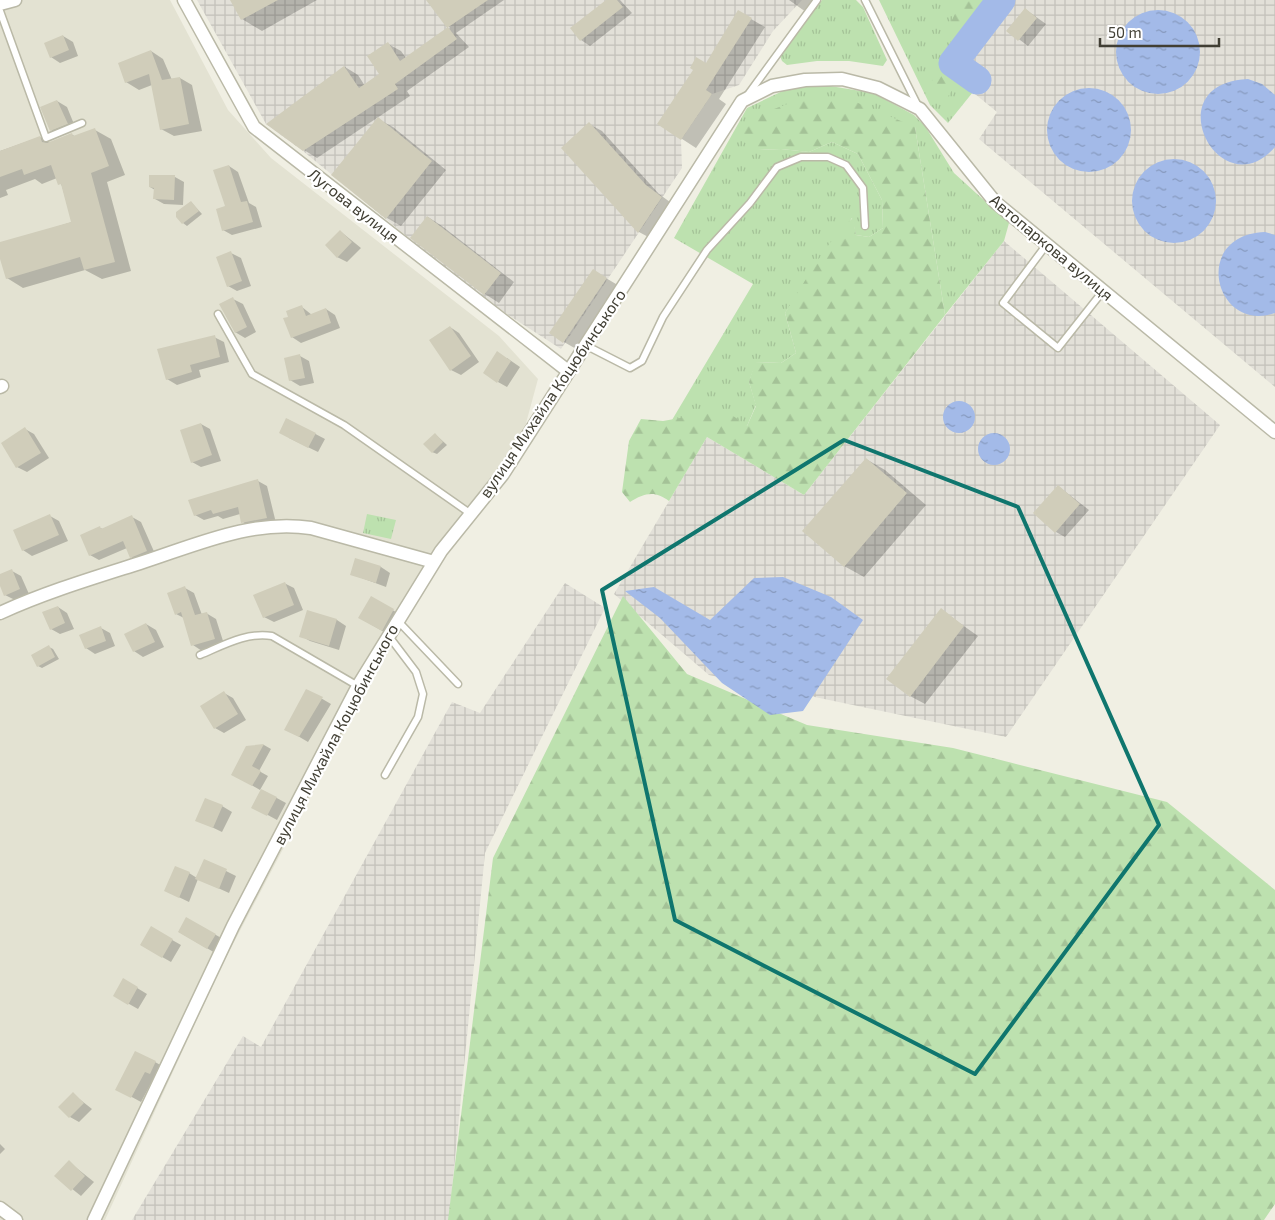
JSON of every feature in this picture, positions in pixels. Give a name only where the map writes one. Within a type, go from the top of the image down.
[{"type":"street","points":[[0,4],[15,0]]},
{"type":"street","name":"Лугова вулиця","points":[[184,0],[254,128],[568,372]]},
{"type":"street","name":"Автопаркова вулиця","points":[[742,101],[772,86],[805,80],[842,79],[878,88],[920,109],[995,202],[1275,432]]},
{"type":"street","name":"вулиця Михайла Коцюбинського","points":[[94,1220],[233,926],[358,686],[388,634],[434,562],[503,474],[742,101]]},
{"type":"street","points":[[0,613],[41,594],[254,527],[274,525],[311,528],[434,562]]},
{"type":"street","points":[[0,1208],[16,1220]]},
{"type":"lane","points":[[742,101],[817,0]]},
{"type":"lane","points":[[864,0],[920,109]]},
{"type":"lane","points":[[0,11],[46,138],[82,123]]},
{"type":"lane","points":[[585,345],[630,368],[642,361],[663,317],[707,250],[750,203],[777,167],[801,157],[828,157],[846,165],[863,188],[865,226]]},
{"type":"lane","points":[[1047,244],[1003,303],[1016,315],[1058,348],[1103,291]]},
{"type":"lane","points":[[218,314],[252,374],[344,425],[471,514]]},
{"type":"lane","points":[[397,620],[458,684]]},
{"type":"lane","points":[[200,656],[246,636],[257,634],[272,636],[358,686]]},
{"type":"lane","points":[[385,775],[418,717],[424,694],[416,672],[388,634]]},
{"type":"highlighted area","points":[[844,440],[1018,507],[1159,825],[975,1074],[675,920],[602,590]]},
{"type":"shaded area","points":[[0,0],[170,0],[228,110],[271,158],[499,336],[538,379],[519,449],[434,562],[222,965],[105,1220],[0,1220]]},
{"type":"shaded area","points":[[197,0],[802,0],[773,31],[739,85],[712,94],[681,140],[682,168],[561,349],[482,298],[303,151],[266,124]]},
{"type":"shaded area","points":[[1010,0],[1275,0],[1275,387],[979,139],[997,112],[953,76]]},
{"type":"shaded area","points":[[1004,241],[1220,425],[1006,737],[709,675],[614,594],[707,437],[804,495]]},
{"type":"shaded area","points":[[565,583],[605,608],[485,853],[449,1220],[132,1220],[243,1036],[261,1047],[452,702],[480,713]]},
{"type":"green space","points":[[822,0],[856,0],[863,7],[887,60],[883,66],[849,61],[817,61],[787,65],[782,61],[780,56]]},
{"type":"green space","points":[[879,0],[1010,0],[954,76],[973,92],[948,123],[930,105]]},
{"type":"green space","points":[[953,0],[1009,0],[947,98],[930,85],[955,33],[948,29],[959,4]]},
{"type":"green space","points":[[824,85],[873,93],[914,115],[925,126],[954,173],[1009,223],[1004,241],[945,315],[915,127],[756,150],[781,149],[809,152],[832,142],[858,154],[882,200],[883,228],[869,237],[856,235],[852,218],[785,313],[796,353],[781,363],[756,362],[749,382],[756,405],[747,426],[689,417],[672,420],[753,284],[674,238],[747,108],[789,88]]},
{"type":"green space","points":[[798,100],[851,100],[915,127],[945,315],[804,495],[707,437],[669,501],[659,495],[650,494],[640,496],[630,502],[622,492],[629,441],[641,419],[663,421],[725,410],[747,426],[756,406],[749,382],[755,362],[781,363],[796,353],[785,313],[826,248],[853,218],[856,235],[869,237],[883,228],[882,200],[858,154],[832,142],[809,152],[781,149],[756,150],[738,138],[753,117]]},
{"type":"green space","points":[[367,514],[396,520],[391,539],[363,533]]},
{"type":"green space","points":[[623,596],[687,674],[807,725],[953,748],[1167,802],[1275,890],[1275,1204],[1264,1220],[448,1220],[493,858]]},
{"type":"water","points":[[1158,10],[1174,13],[1188,22],[1197,36],[1200,52],[1197,68],[1188,82],[1174,91],[1158,94],[1142,91],[1128,82],[1119,68],[1116,52],[1119,36],[1128,22],[1142,13]]},
{"type":"water","points":[[1248,79],[1262,84],[1275,95],[1275,147],[1254,162],[1234,164],[1218,154],[1206,138],[1201,119],[1205,100],[1220,86]]},
{"type":"water","points":[[1089,88],[1105,91],[1119,100],[1128,114],[1131,130],[1128,146],[1119,160],[1105,169],[1089,172],[1073,169],[1059,160],[1050,146],[1047,130],[1050,114],[1059,100],[1073,91]]},
{"type":"water","points":[[1174,159],[1190,162],[1204,171],[1213,185],[1216,201],[1213,217],[1204,231],[1190,240],[1174,243],[1158,240],[1144,231],[1135,217],[1132,201],[1135,185],[1144,171],[1158,162]]},
{"type":"water","points":[[1265,232],[1275,235],[1275,313],[1254,316],[1238,310],[1226,297],[1219,282],[1219,264],[1226,249],[1241,237]]},
{"type":"water","points":[[959,401],[970,406],[975,417],[970,428],[959,433],[948,428],[943,417],[948,406]]},
{"type":"water","points":[[994,433],[1005,438],[1010,449],[1005,460],[994,465],[983,460],[978,449],[983,438]]},
{"type":"water","points":[[783,577],[831,597],[863,620],[803,711],[770,715],[722,683],[660,618],[625,591],[654,587],[710,620],[754,578]]},
{"type":"building","points":[[230,0],[278,0],[241,20]]},
{"type":"building","points":[[426,0],[488,0],[447,28]]},
{"type":"building","points":[[606,0],[617,0],[623,7],[580,41],[570,28]]},
{"type":"building","points":[[1025,8],[1037,18],[1018,41],[1006,31]]},
{"type":"building","points":[[738,10],[752,18],[706,90],[712,94],[681,140],[657,124],[693,70],[690,68],[696,57],[706,63]]},
{"type":"building","points":[[448,27],[457,39],[395,84],[398,89],[303,151],[266,124],[344,66],[359,88],[379,74],[367,56],[388,42],[400,61]]},
{"type":"building","points":[[63,35],[69,50],[50,58],[44,43]]},
{"type":"building","points":[[151,50],[162,80],[180,77],[189,124],[160,130],[149,74],[125,83],[118,63]]},
{"type":"building","points":[[57,100],[68,124],[50,131],[40,107]]},
{"type":"building","points":[[378,117],[432,161],[386,219],[331,175]]},
{"type":"building","points":[[589,122],[646,185],[662,197],[638,233],[561,148]]},
{"type":"building","points":[[95,128],[109,166],[91,173],[115,262],[84,270],[80,257],[6,279],[0,259],[0,242],[71,222],[61,184],[58,185],[51,165],[24,175],[22,169],[0,177],[0,151],[40,136],[42,142],[47,143],[72,133],[73,136]]},
{"type":"building","points":[[229,165],[241,202],[247,201],[253,222],[222,231],[216,209],[225,206],[213,170]]},
{"type":"building","points":[[149,175],[175,175],[174,200],[153,199],[154,188],[149,187]]},
{"type":"building","points":[[191,201],[199,211],[182,224],[176,217],[176,212]]},
{"type":"building","points":[[427,216],[501,273],[484,295],[410,238]]},
{"type":"building","points":[[340,230],[352,242],[337,258],[325,245]]},
{"type":"building","points":[[231,251],[242,281],[227,287],[216,257]]},
{"type":"building","points":[[593,269],[607,278],[563,343],[549,333]]},
{"type":"building","points":[[233,297],[247,327],[235,333],[219,304]]},
{"type":"building","points":[[302,305],[306,316],[326,308],[331,323],[291,338],[283,318],[288,317],[286,311]]},
{"type":"building","points":[[450,326],[471,356],[450,371],[429,340]]},
{"type":"building","points":[[215,335],[220,357],[190,365],[192,372],[166,380],[157,349]]},
{"type":"building","points":[[497,351],[511,361],[497,383],[483,373]]},
{"type":"building","points":[[300,354],[305,378],[289,381],[284,358]]},
{"type":"building","points":[[286,418],[316,433],[308,448],[279,433]]},
{"type":"building","points":[[201,423],[212,455],[191,463],[180,430]]},
{"type":"building","points":[[25,427],[41,453],[16,468],[1,443]]},
{"type":"building","points":[[435,433],[443,442],[432,453],[423,444]]},
{"type":"building","points":[[866,458],[907,493],[844,567],[802,531]]},
{"type":"building","points":[[258,479],[267,518],[241,523],[238,507],[213,514],[211,510],[194,516],[188,500]]},
{"type":"building","points":[[1058,485],[1080,504],[1055,533],[1033,513]]},
{"type":"building","points":[[50,514],[59,535],[22,551],[13,530]]},
{"type":"building","points":[[132,515],[147,551],[130,558],[123,541],[89,556],[80,535],[100,526],[101,529]]},
{"type":"building","points":[[355,558],[381,566],[376,583],[350,575]]},
{"type":"building","points":[[12,569],[20,589],[4,596],[0,586],[0,574]]},
{"type":"building","points":[[285,582],[294,605],[263,618],[253,595]]},
{"type":"building","points":[[185,586],[195,615],[207,612],[215,639],[191,646],[181,612],[175,615],[167,593]]},
{"type":"building","points":[[371,596],[394,609],[382,631],[358,618]]},
{"type":"building","points":[[58,606],[65,623],[50,630],[42,612]]},
{"type":"building","points":[[941,608],[964,626],[910,697],[886,679]]},
{"type":"building","points":[[307,610],[337,619],[329,646],[299,637]]},
{"type":"building","points":[[146,623],[155,642],[133,652],[124,634]]},
{"type":"building","points":[[101,626],[106,641],[85,649],[79,635]]},
{"type":"building","points":[[49,645],[55,657],[37,667],[31,655]]},
{"type":"building","points":[[306,689],[323,697],[299,737],[284,730]]},
{"type":"building","points":[[224,691],[238,714],[214,729],[200,706]]},
{"type":"building","points":[[264,744],[252,766],[261,771],[252,786],[231,775],[246,746]]},
{"type":"building","points":[[261,789],[277,797],[267,816],[251,808]]},
{"type":"building","points":[[205,798],[223,805],[213,828],[195,821]]},
{"type":"building","points":[[204,859],[227,869],[219,889],[195,879]]},
{"type":"building","points":[[175,866],[190,872],[179,898],[164,891]]},
{"type":"building","points":[[186,917],[216,934],[207,949],[178,932]]},
{"type":"building","points":[[151,926],[173,939],[162,958],[140,945]]},
{"type":"building","points":[[123,978],[138,987],[128,1005],[113,996]]},
{"type":"building","points":[[135,1051],[156,1061],[150,1074],[145,1072],[131,1098],[115,1090]]},
{"type":"building","points":[[73,1092],[84,1103],[69,1118],[58,1107]]},
{"type":"building","points":[[69,1160],[85,1176],[71,1191],[54,1176]]},
{"type":"waterway","points":[[977,80],[953,63],[1001,0]]}]
